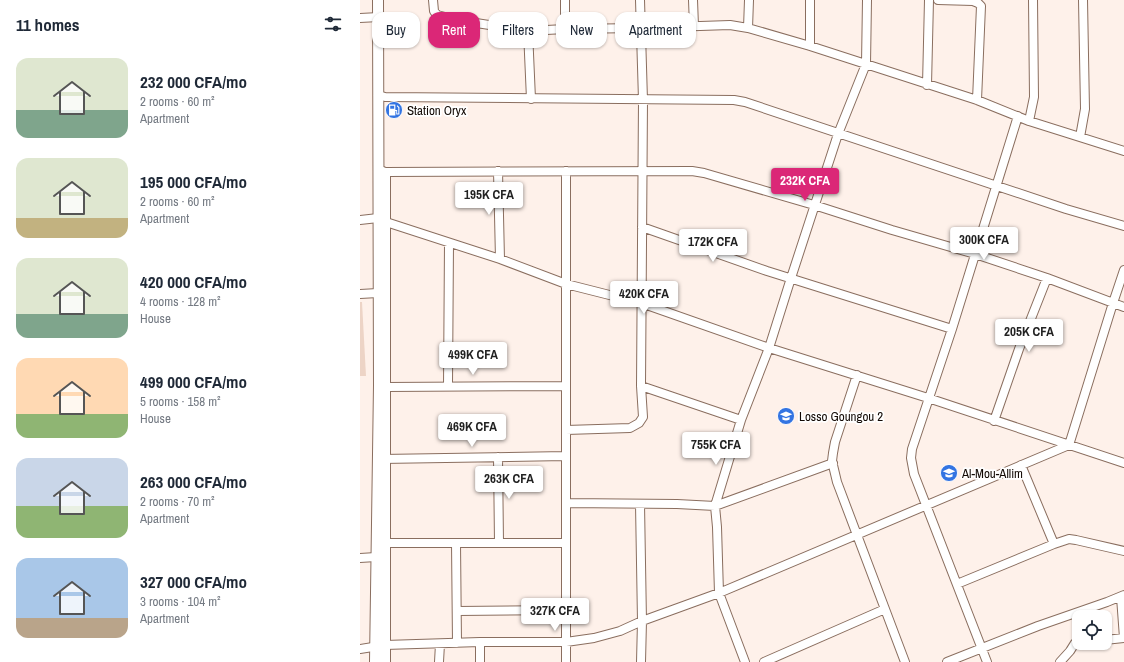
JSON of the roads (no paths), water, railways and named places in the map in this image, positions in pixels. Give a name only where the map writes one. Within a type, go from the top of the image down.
[{"type":"main road","points":[[378,0],[378,12]]},
{"type":"main road","points":[[385,0],[382,96],[382,459],[386,543],[385,662]]},
{"type":"main road","points":[[380,48],[382,96]]},
{"type":"main road","points":[[382,220],[378,293],[382,386]]},
{"type":"main road","points":[[375,662],[376,557],[382,459]]},
{"type":"street","points":[[433,0],[434,11],[440,16],[488,25]]},
{"type":"street","points":[[565,0],[565,12]]},
{"type":"street","points":[[640,0],[640,12]]},
{"type":"street","points":[[693,0],[693,12]]},
{"type":"street","points":[[748,28],[749,0]]},
{"type":"street","points":[[810,0],[810,46]]},
{"type":"street","points":[[745,662],[719,593],[715,506],[741,420],[769,348],[838,134],[866,64],[867,0]]},
{"type":"street","points":[[928,85],[929,0]]},
{"type":"street","points":[[938,0],[973,1],[981,6],[977,100]]},
{"type":"street","points":[[1029,121],[1034,97],[1033,0]]},
{"type":"street","points":[[1080,137],[1085,109],[1083,0]]},
{"type":"street","points":[[360,18],[372,17]]},
{"type":"street","points":[[696,26],[730,25],[748,28],[810,46],[977,100],[1029,121],[1124,151]]},
{"type":"street","points":[[529,48],[531,99]]},
{"type":"street","points":[[566,430],[627,428],[635,426],[643,417],[641,386],[641,303],[643,100],[641,48]]},
{"type":"street","points":[[382,96],[531,99],[734,100],[745,102],[1066,209],[1124,226]]},
{"type":"street","points":[[987,662],[914,474],[911,458],[912,449],[952,329],[1018,116]]},
{"type":"street","points":[[382,171],[698,172],[975,254],[1047,278],[1124,307]]},
{"type":"street","points":[[498,171],[500,259]]},
{"type":"street","points":[[566,171],[566,662]]},
{"type":"street","points":[[360,220],[382,220],[500,259],[566,284],[641,303],[769,348],[857,375],[1124,463]]},
{"type":"street","points":[[642,227],[757,268],[952,329]]},
{"type":"street","points":[[448,386],[449,243]]},
{"type":"street","points":[[360,649],[385,645],[480,642],[566,642],[594,638],[620,631],[642,621],[719,593],[1069,445],[1112,303],[1124,270]]},
{"type":"street","points":[[994,421],[1019,349],[1047,278]]},
{"type":"street","points":[[360,294],[378,293]]},
{"type":"street","points":[[857,375],[835,442],[833,463],[837,482],[856,535],[905,662]]},
{"type":"street","points":[[382,386],[566,386]]},
{"type":"street","points":[[641,386],[741,420]]},
{"type":"street","points":[[382,459],[566,456]]},
{"type":"street","points":[[498,457],[499,543]]},
{"type":"street","points":[[566,503],[715,506],[833,463]]},
{"type":"street","points":[[1021,466],[1054,544]]},
{"type":"street","points":[[640,504],[642,621],[641,662]]},
{"type":"street","points":[[957,584],[1054,544],[1069,540],[1076,540],[1124,551]]},
{"type":"street","points":[[386,543],[566,543]]},
{"type":"street","points":[[456,543],[457,643]]},
{"type":"street","points":[[360,558],[376,557]]},
{"type":"street","points":[[947,662],[1038,626],[1122,596],[1124,638],[1112,639]]},
{"type":"street","points":[[764,662],[885,609]]},
{"type":"street","points":[[457,610],[566,610]]},
{"type":"street","points":[[480,642],[480,662]]},
{"type":"street","points":[[439,662],[440,644]]},
{"type":"street","points":[[1060,662],[1072,648]]},
{"type":"place","name":"Station Oryx","points":[[394,110]]},
{"type":"place","name":"Losso Goungou 2","points":[[786,416]]},
{"type":"place","name":"Al-Mou-Allim","points":[[949,473]]}]
